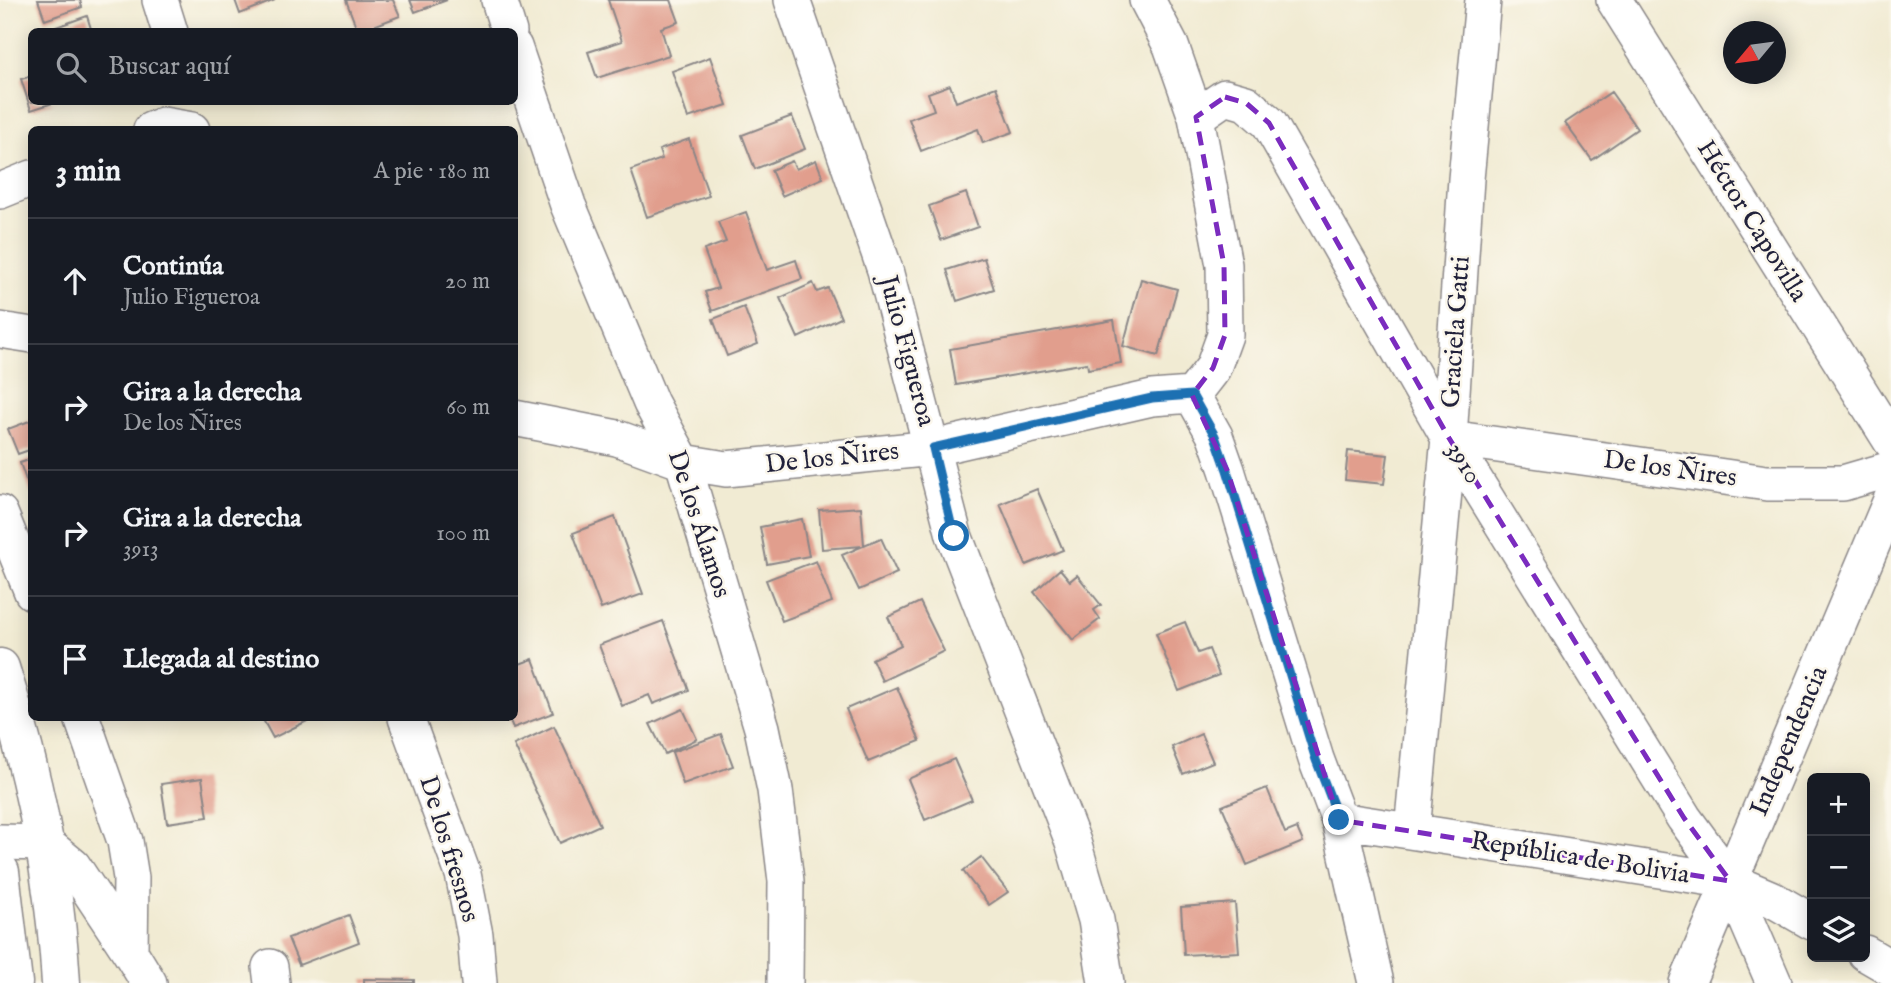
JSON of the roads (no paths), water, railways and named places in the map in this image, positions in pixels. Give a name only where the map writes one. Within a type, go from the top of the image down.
[{"type":"main road","points":[[0,668],[22,740],[45,843],[55,907],[61,983]]},
{"type":"main road","points":[[0,873],[13,983]]},
{"type":"street","points":[[160,0],[169,28]]},
{"type":"street","points":[[499,0],[508,28]]},
{"type":"street","name":"Julio Figueroa","points":[[792,0],[886,270],[954,536],[1073,842],[1096,920],[1106,983]]},
{"type":"street","points":[[1147,0],[1171,46],[1196,117],[1224,265],[1225,335],[1213,368],[1192,395],[1215,436],[1227,470],[1316,760],[1339,820],[1376,983]]},
{"type":"street","name":"Graciela Gatti","points":[[1412,831],[1449,438],[1466,178],[1483,0]]},
{"type":"street","name":"Héctor Capovilla","points":[[1614,0],[1891,441]]},
{"type":"street","name":"De los Álamos","points":[[518,59],[568,205],[651,403],[682,462],[762,728],[775,790],[786,881],[785,983]]},
{"type":"street","name":"3910","points":[[1196,117],[1225,97],[1246,103],[1269,123],[1449,438],[1684,818],[1730,881],[1774,983]]},
{"type":"street","points":[[0,191],[28,180]]},
{"type":"street","points":[[0,330],[28,334]]},
{"type":"street","name":"De los Ñires","points":[[518,419],[617,438],[682,462],[726,469],[933,448],[1152,398],[1192,395]]},
{"type":"street","name":"De los Ñires","points":[[1449,438],[1767,483],[1843,483],[1891,469]]},
{"type":"street","name":"Independencia","points":[[1687,983],[1891,500]]},
{"type":"street","points":[[0,513],[28,582]]},
{"type":"street","points":[[83,721],[125,841],[131,878],[130,952]]},
{"type":"street","name":"De los fresnos","points":[[407,721],[463,874],[475,935],[479,983]]},
{"type":"street","name":"República de Bolivia","points":[[1339,820],[1730,881],[1770,898],[1807,919]]},
{"type":"street","points":[[0,842],[45,843],[73,866],[149,983]]},
{"type":"street","points":[[1870,956],[1891,968]]}]
